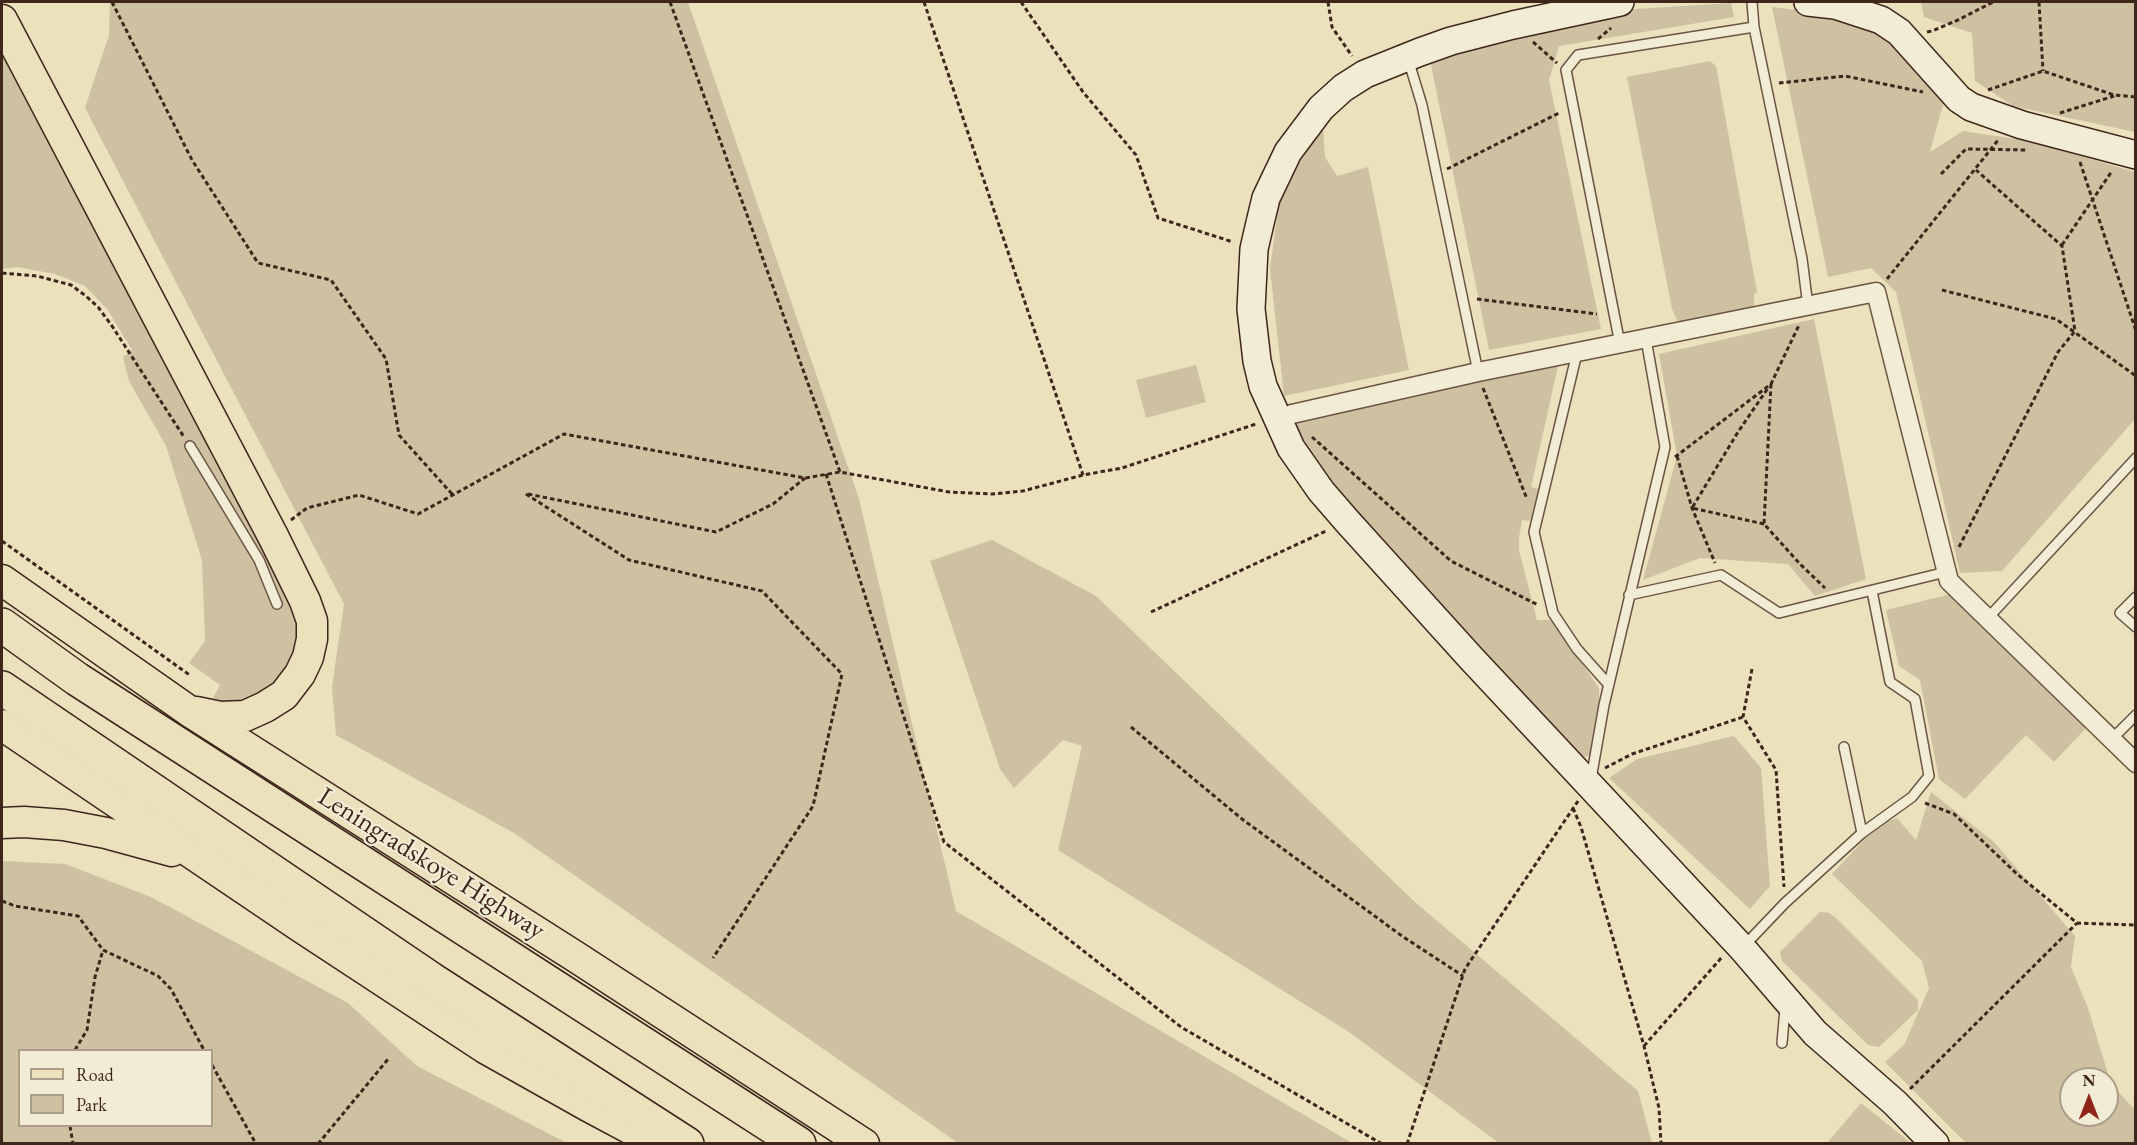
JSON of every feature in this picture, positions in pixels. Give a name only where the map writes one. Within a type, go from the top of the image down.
[{"type":"highway","name":"Leningradskoye Highway","points":[[2,625],[77,679],[799,1143]]},
{"type":"highway","points":[[2,688],[431,979],[687,1143]]},
{"type":"main road","points":[[2,20],[267,551],[305,601],[312,621],[312,639],[308,657],[300,674],[284,695],[265,708],[245,716],[220,717],[189,711]]},
{"type":"main road","name":"Leningradskoye Highway","points":[[2,580],[189,711],[864,1143]]},
{"type":"main road","points":[[2,725],[207,864],[485,1047],[588,1106],[659,1143]]},
{"type":"main road","points":[[2,823],[54,824],[106,833],[151,844],[207,864]]},
{"type":"street","points":[[1808,2],[1835,5],[1881,20],[1899,32],[1959,99],[1971,107],[2022,125],[2130,154]]},
{"type":"street","points":[[1619,12],[1513,25],[1451,41],[1365,74],[1343,88],[1321,108],[1288,152],[1266,198],[1254,249],[1251,309],[1253,336],[1263,386],[1281,415],[1305,471],[1347,521],[1742,948],[1815,1033],[1895,1103],[1935,1143]]},
{"type":"street","points":[[1281,415],[1478,372],[1876,292],[1949,581],[2136,763]]},
{"type":"lane","points":[[1752,2],[1754,27],[1765,85],[1802,259],[1808,306]]},
{"type":"lane","points":[[1620,344],[1566,70],[1578,55],[1754,27]]},
{"type":"lane","points":[[1407,57],[1422,105],[1478,372]]},
{"type":"lane","points":[[1590,785],[1609,685],[1665,447],[1646,339]]},
{"type":"lane","points":[[1577,353],[1534,532],[1553,613],[1577,649],[1609,685]]},
{"type":"lane","points":[[190,446],[267,551],[278,604]]},
{"type":"lane","points":[[1987,619],[2136,458]]},
{"type":"lane","points":[[1629,595],[1721,575],[1779,613],[1946,573]]},
{"type":"lane","points":[[1742,948],[1785,903],[1862,833],[1912,797],[1929,776],[1915,699],[1890,682],[1872,591]]},
{"type":"lane","points":[[2136,597],[2120,613],[2136,627]]},
{"type":"lane","points":[[2111,740],[2136,715]]},
{"type":"lane","points":[[1844,747],[1862,833]]},
{"type":"lane","points":[[1782,1043],[1786,1000]]},
{"type":"path","points":[[112,2],[192,160],[258,263],[331,280],[386,360],[399,435],[453,495]]},
{"type":"path","points":[[670,2],[840,472]]},
{"type":"path","points":[[924,2],[1083,475]]},
{"type":"path","points":[[1021,2],[1083,92],[1136,155],[1158,218],[1254,249]]},
{"type":"path","points":[[1328,2],[1332,27],[1365,74]]},
{"type":"path","points":[[1899,32],[1932,31],[1993,2]]},
{"type":"path","points":[[2039,2],[2043,71]]},
{"type":"path","points":[[1578,55],[1619,12]]},
{"type":"path","points":[[1513,25],[1566,70]]},
{"type":"path","points":[[1959,99],[2043,71],[2114,96],[2136,97]]},
{"type":"path","points":[[1765,85],[1845,76],[1924,93]]},
{"type":"path","points":[[1876,292],[2009,126],[2022,125],[2114,96]]},
{"type":"path","points":[[1437,174],[1573,106]]},
{"type":"path","points":[[1941,174],[1966,149],[2034,150]]},
{"type":"path","points":[[2062,246],[2093,199],[2130,154]]},
{"type":"path","points":[[2079,161],[2136,331]]},
{"type":"path","points":[[1946,573],[2058,352],[2075,331],[2062,246],[1976,170]]},
{"type":"path","points":[[2,273],[37,276],[71,285],[98,307],[190,446]]},
{"type":"path","points":[[1942,290],[2056,319],[2136,376]]},
{"type":"path","points":[[1463,297],[1597,314]]},
{"type":"path","points":[[1692,508],[1738,432],[1771,384],[1808,306]]},
{"type":"path","points":[[1478,372],[1507,452],[1527,496],[1534,532]]},
{"type":"path","points":[[1657,480],[1677,456],[1771,384]]},
{"type":"path","points":[[1764,524],[1771,384]]},
{"type":"path","points":[[298,515],[307,508],[359,495],[418,514],[564,434],[806,478],[840,472],[949,492],[992,494],[1023,491],[1083,475],[1122,468],[1262,422],[1263,414],[1281,415],[1296,422],[1451,561],[1553,613]]},
{"type":"path","points":[[1664,453],[1677,456]]},
{"type":"path","points":[[1677,456],[1692,508],[1721,575]]},
{"type":"path","points":[[826,474],[944,842],[1181,1027],[1382,1143]]},
{"type":"path","points":[[713,958],[813,806],[842,674],[762,591],[629,560],[526,494],[716,532],[773,504],[806,478]]},
{"type":"path","points":[[1692,508],[1764,524],[1800,564],[1838,600]]},
{"type":"path","points":[[1151,612],[1347,521]]},
{"type":"path","points":[[2,541],[191,676]]},
{"type":"path","points":[[1752,669],[1743,717],[1776,770],[1785,903]]},
{"type":"path","points":[[1407,1143],[1465,969],[1590,785],[1605,768],[1632,754],[1743,717]]},
{"type":"path","points":[[1131,727],[1242,819],[1402,936],[1462,976]]},
{"type":"path","points":[[1912,797],[1954,814],[2017,874],[2077,923],[2136,925]]},
{"type":"path","points":[[1573,808],[1581,826],[1644,1046],[1659,1108],[1661,1143]]},
{"type":"path","points":[[2,901],[15,906],[78,916],[103,950],[158,976],[171,989],[203,1049]]},
{"type":"path","points":[[1895,1103],[2077,923]]},
{"type":"path","points":[[1644,1046],[1723,955],[1742,948]]},
{"type":"path","points":[[76,1049],[87,1030],[95,977],[103,950]]},
{"type":"path","points":[[318,1143],[389,1058]]},
{"type":"path","points":[[213,1067],[256,1143]]},
{"type":"path","points":[[70,1127],[73,1143]]},
{"type":"green space","points":[[110,2],[688,2],[859,499],[956,911],[1352,1143],[958,1143],[514,833],[336,735],[332,687],[344,604],[85,108],[109,35]]},
{"type":"green space","points":[[1921,2],[2135,2],[2135,132],[2013,106],[1975,81],[1972,33],[1924,17]]},
{"type":"green space","points":[[1731,3],[1734,17],[1559,46],[1549,80],[1601,329],[1489,350],[1430,60],[1618,10]]},
{"type":"green space","points":[[1772,7],[1832,14],[1878,29],[1945,97],[1930,152],[1963,131],[2029,141],[2135,172],[2135,419],[2002,571],[1960,573],[1896,292],[1871,268],[1828,277]]},
{"type":"green space","points":[[2,42],[179,389],[296,604],[299,643],[291,668],[254,703],[226,706],[213,698],[220,685],[189,663],[205,641],[202,560],[166,446],[129,381],[123,357],[132,350],[107,309],[85,286],[55,274],[17,267],[2,269]]},
{"type":"green space","points":[[1710,61],[1716,66],[1757,292],[1754,294],[1754,307],[1679,324],[1672,309],[1627,77]]},
{"type":"green space","points":[[1323,128],[1325,157],[1337,176],[1368,167],[1409,370],[1284,396],[1270,269],[1279,201],[1303,155]]},
{"type":"green space","points":[[1814,319],[1866,579],[1815,596],[1788,564],[1700,558],[1643,580],[1677,456],[1659,354]]},
{"type":"green space","points":[[1196,365],[1206,402],[1146,418],[1136,380]]},
{"type":"green space","points":[[1558,366],[1531,487],[1539,489],[1532,521],[1522,520],[1519,550],[1537,620],[1552,620],[1599,688],[1599,703],[1591,752],[1583,758],[1312,463],[1294,422],[1319,410]]},
{"type":"green space","points":[[992,540],[1096,596],[1416,903],[1638,1091],[1652,1143],[1499,1143],[1349,1032],[1058,850],[1082,746],[1063,740],[1014,788],[1000,769],[930,561]]},
{"type":"green space","points":[[1951,594],[2088,726],[2054,762],[2026,735],[1965,799],[1939,779],[1920,680],[1899,666],[1886,610]]},
{"type":"green space","points":[[1734,736],[1761,768],[1770,886],[1750,909],[1609,778],[1637,759]]},
{"type":"green space","points":[[1931,792],[1994,842],[2075,936],[2071,967],[2088,1008],[2106,1067],[2059,1067],[2059,1127],[2119,1127],[2119,1093],[2135,1110],[2135,1143],[1966,1143],[1885,1062],[1904,1045],[1929,988],[1922,961],[1832,874],[1878,825],[1897,818],[1916,840]]},
{"type":"green space","points":[[2,861],[65,864],[151,897],[348,1003],[417,1066],[567,1143],[2,1143]]},
{"type":"green space","points":[[1820,912],[1829,913],[1837,919],[1918,1000],[1918,1010],[1879,1047],[1868,1045],[1782,961],[1780,952]]},
{"type":"green space","points":[[1861,1103],[1911,1143],[1827,1143]]}]
